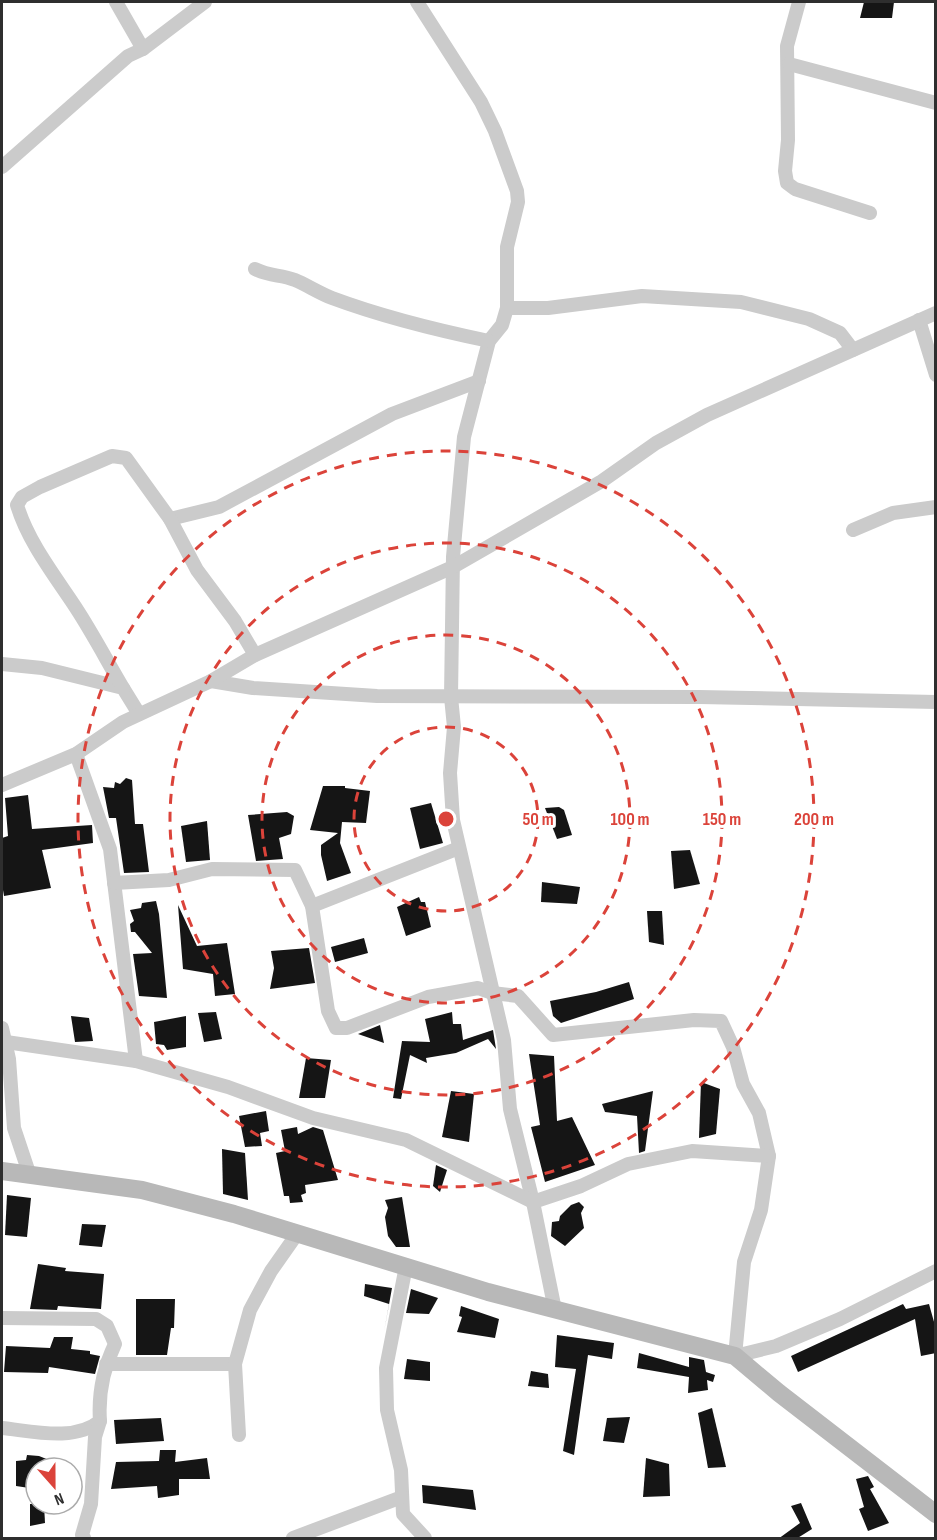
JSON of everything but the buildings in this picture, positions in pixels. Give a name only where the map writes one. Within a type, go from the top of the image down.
[{"type":"main road","points":[[2,1172],[29,1173],[142,1190],[555,1310],[735,1356],[778,1394],[936,1514]]},
{"type":"street","points":[[116,2],[143,50]]},
{"type":"street","points":[[2,167],[128,56],[143,50],[205,2]]},
{"type":"street","points":[[417,2],[481,102],[495,131],[517,191],[516,216],[507,247],[507,308],[502,325],[489,341],[464,437],[453,567],[451,697],[453,727],[450,773],[453,820],[504,1040],[510,1109],[533,1202],[555,1310]]},
{"type":"street","points":[[799,2],[788,46],[785,171],[787,183],[795,189],[870,213]]},
{"type":"street","points":[[789,63],[936,103]]},
{"type":"street","points":[[255,268],[270,276],[297,280],[331,298],[370,311],[432,329],[489,341]]},
{"type":"street","points":[[507,308],[548,308],[642,296],[741,302],[808,319],[840,333],[853,350]]},
{"type":"street","points":[[2,785],[76,754],[123,722],[211,681],[255,655],[453,567],[602,481],[656,443],[707,415],[936,313]]},
{"type":"street","points":[[919,320],[936,375]]},
{"type":"street","points":[[170,519],[219,507],[392,414],[479,381]]},
{"type":"street","points":[[140,714],[21,518],[17,505],[22,497],[40,487],[112,456],[126,458],[170,519],[197,570],[235,621],[255,655]]},
{"type":"street","points":[[853,530],[893,513],[936,507]]},
{"type":"street","points":[[2,664],[42,668],[123,688]]},
{"type":"street","points":[[211,681],[253,688],[377,696],[699,697],[936,702]]},
{"type":"street","points":[[76,754],[110,849],[136,1061]]},
{"type":"street","points":[[312,906],[459,848]]},
{"type":"street","points":[[114,883],[169,880],[212,869],[295,870],[312,906],[328,1011],[336,1028],[347,1028],[428,997],[478,988],[492,993],[518,996],[553,1035],[694,1020],[721,1021],[733,1047],[743,1084],[759,1113],[769,1156],[761,1210],[744,1262],[735,1356],[776,1346],[840,1319],[936,1270]]},
{"type":"street","points":[[2,1028],[6,1042],[14,1128],[29,1173]]},
{"type":"street","points":[[6,1042],[136,1061],[228,1087],[313,1118],[406,1140],[533,1202],[581,1186],[628,1164],[681,1153],[692,1151],[769,1156]]},
{"type":"street","points":[[239,1435],[235,1364],[250,1310],[271,1271],[297,1234]]},
{"type":"street","points":[[406,1266],[386,1368],[387,1410],[401,1470],[403,1514],[424,1539]]},
{"type":"street","points":[[2,1318],[96,1319],[107,1326],[115,1344],[106,1364],[99,1399],[100,1421],[95,1437],[91,1504],[81,1537]]},
{"type":"street","points":[[106,1364],[235,1364]]},
{"type":"street","points":[[2,1428],[76,1432],[90,1430],[100,1421]]},
{"type":"street","points":[[293,1539],[402,1497]]}]
